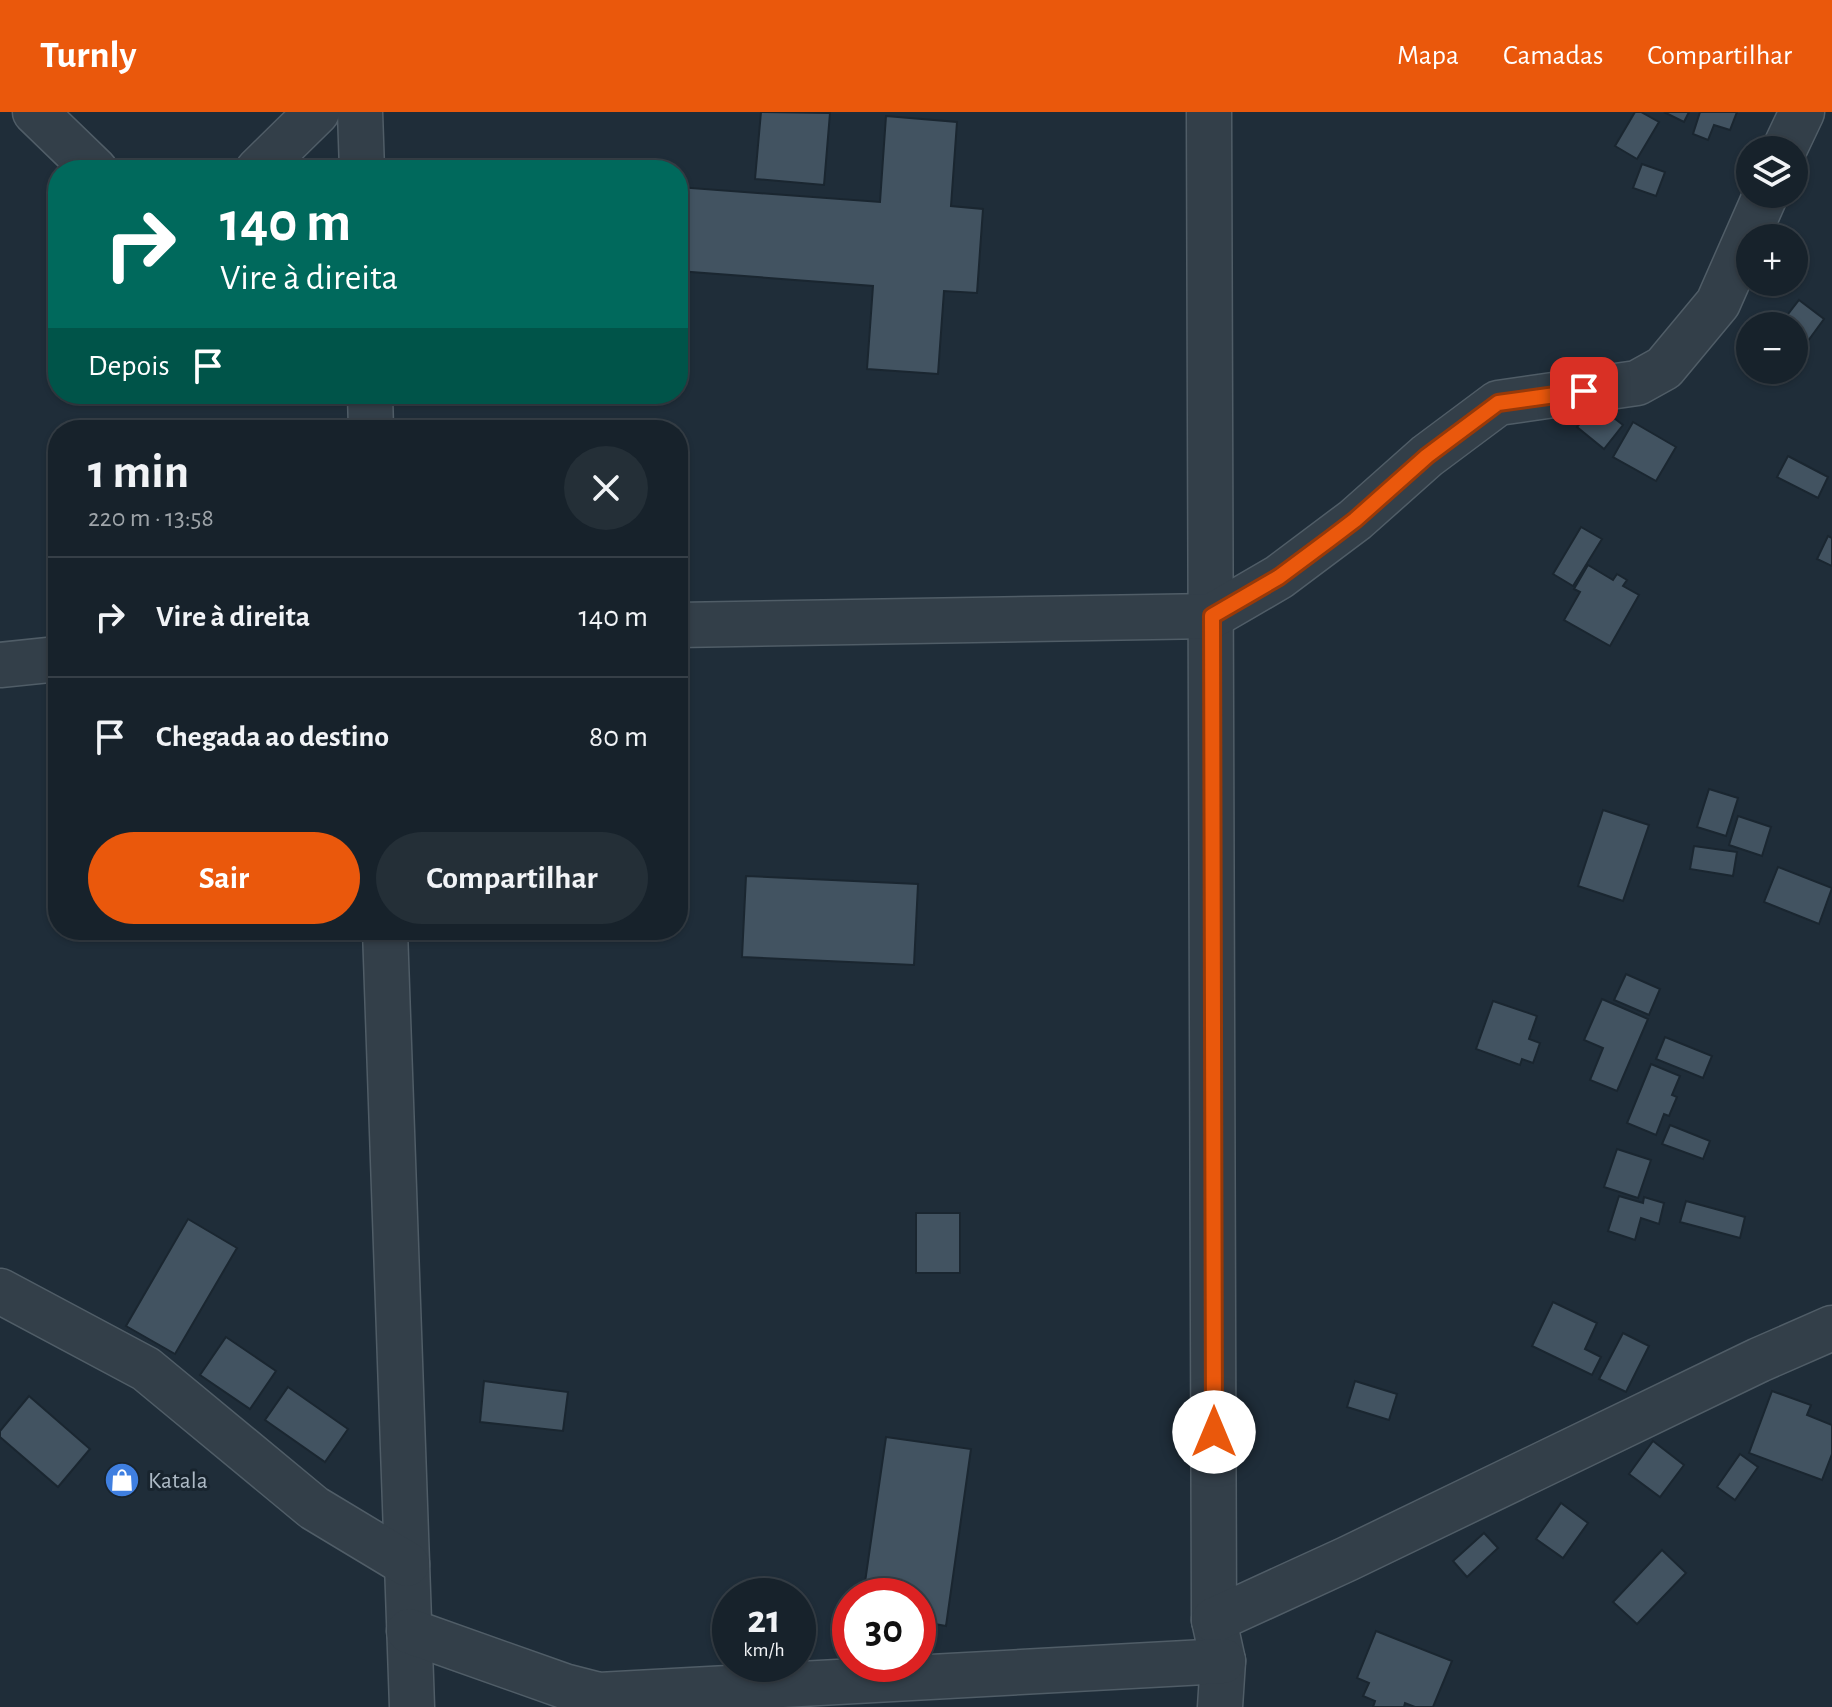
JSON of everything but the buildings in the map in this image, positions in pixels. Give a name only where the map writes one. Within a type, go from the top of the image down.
[{"type":"street","points":[[35,112],[85,160]]},
{"type":"street","points":[[268,160],[317,112]]},
{"type":"street","points":[[360,112],[362,160]]},
{"type":"street","points":[[1209,112],[1220,1707]]},
{"type":"street","points":[[1791,136],[1802,112]]},
{"type":"street","points":[[688,625],[1212,616],[1279,577],[1355,520],[1427,456],[1498,403],[1637,383],[1664,368],[1718,303],[1760,208]]},
{"type":"street","points":[[0,665],[48,660]]},
{"type":"street","points":[[385,940],[412,1707]]},
{"type":"street","points":[[0,1291],[146,1369],[314,1508],[407,1564]]},
{"type":"street","points":[[409,1631],[576,1690],[599,1695],[1218,1640],[1347,1559],[1759,1360],[1832,1328]]},
{"type":"place","name":"Katala","points":[[122,1480]]},
{"type":"route","points":[[1214,1432],[1212,616],[1279,577],[1355,520],[1427,456],[1498,403],[1584,391]]}]
